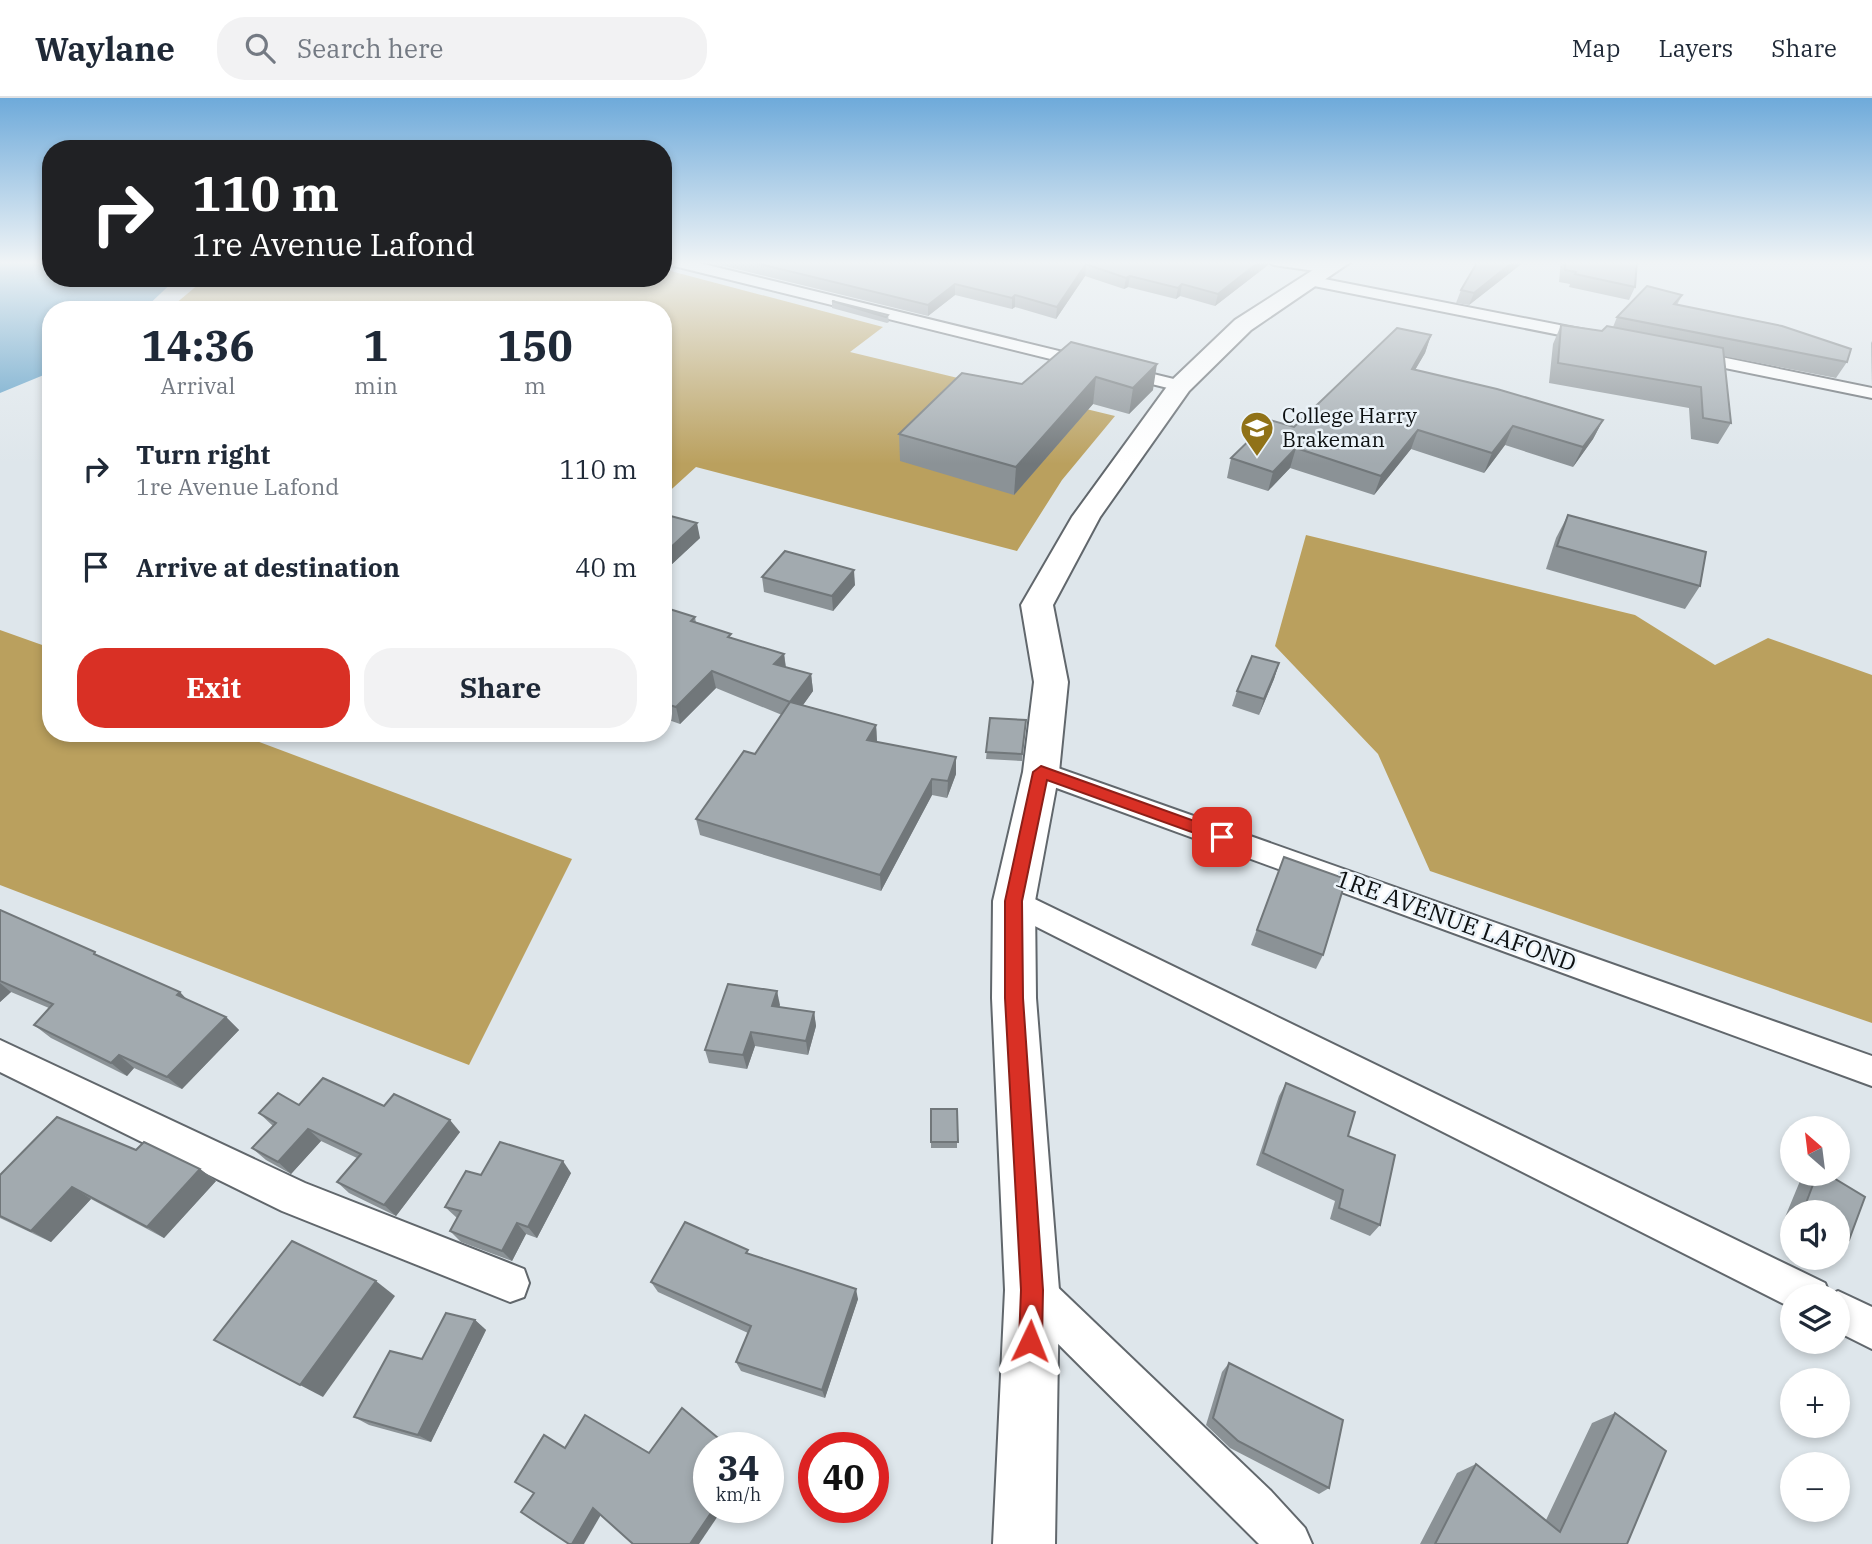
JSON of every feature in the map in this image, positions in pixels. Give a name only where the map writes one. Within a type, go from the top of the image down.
[{"type":"street","points":[[946,328],[1180,386]]},
{"type":"street","points":[[1024,1544],[1032,1290],[1014,998],[1014,901],[1041,772],[1051,682],[1037,605],[1086,517],[1180,386],[1239,328]]},
{"type":"street","points":[[1564,328],[1611,340]]},
{"type":"street","points":[[1665,351],[1872,393]]},
{"type":"street","name":"1RE AVENUE LAFOND","points":[[1041,772],[1872,1071]]},
{"type":"street","points":[[1014,901],[1785,1284]]},
{"type":"street","points":[[0,1055],[295,1198],[510,1283]]},
{"type":"street","points":[[1032,1290],[1255,1507],[1289,1544]]},
{"type":"street","points":[[1850,1317],[1872,1329]]},
{"type":"shaded area","points":[[672,328],[881,328],[850,352],[1115,416],[1062,480],[1017,551],[696,467],[672,489]]},
{"type":"shaded area","points":[[1306,535],[1635,615],[1715,665],[1768,638],[1872,675],[1872,1023],[1430,871],[1378,754],[1275,646]]},
{"type":"shaded area","points":[[0,630],[42,645],[42,742],[259,742],[572,859],[469,1065],[0,885]]},
{"type":"water","points":[[0,328],[42,328],[42,376],[0,393]]},
{"type":"building","points":[[1397,328],[1431,335],[1412,369],[1497,389],[1603,420],[1583,447],[1513,426],[1492,453],[1418,430],[1381,476],[1296,448],[1273,472],[1231,458],[1270,420],[1294,427]]},
{"type":"building","points":[[1561,328],[1602,331],[1605,328],[1620,328],[1723,348],[1731,423],[1703,418],[1701,387],[1558,363]]},
{"type":"building","points":[[1676,328],[1789,328],[1851,349],[1847,362]]},
{"type":"building","points":[[1071,342],[1157,364],[1133,388],[1096,377],[1016,467],[899,434],[962,373],[1022,384]]},
{"type":"building","points":[[1568,515],[1706,552],[1700,586],[1557,546]]},
{"type":"building","points":[[672,516],[697,523],[672,546]]},
{"type":"building","points":[[785,551],[854,570],[832,596],[762,577]]},
{"type":"building","points":[[672,610],[695,617],[691,621],[731,634],[728,637],[784,654],[774,664],[811,674],[790,702],[712,671],[676,707],[672,706]]},
{"type":"building","points":[[1252,656],[1279,663],[1264,699],[1237,691]]},
{"type":"building","points":[[790,702],[876,725],[867,740],[956,757],[948,781],[932,779],[880,875],[696,819],[744,751],[755,754]]},
{"type":"building","points":[[990,718],[1026,720],[1022,754],[986,752]]},
{"type":"building","points":[[1284,857],[1346,879],[1323,955],[1257,930]]},
{"type":"building","points":[[0,910],[180,992],[177,995],[226,1017],[167,1077],[119,1055],[111,1063],[34,1025],[53,1004],[0,981]]},
{"type":"building","points":[[728,984],[777,991],[772,1006],[814,1012],[806,1041],[751,1032],[743,1055],[705,1050]]},
{"type":"building","points":[[323,1078],[384,1106],[394,1094],[450,1120],[384,1205],[337,1182],[361,1154],[308,1129],[278,1162],[252,1148],[276,1123],[259,1113],[278,1093],[299,1105]]},
{"type":"building","points":[[1286,1083],[1355,1112],[1348,1136],[1395,1155],[1380,1225],[1339,1208],[1343,1190],[1263,1153]]},
{"type":"building","points":[[931,1109],[957,1109],[958,1142],[931,1142]]},
{"type":"building","points":[[57,1117],[136,1150],[144,1142],[200,1169],[147,1227],[72,1187],[31,1231],[0,1216],[0,1175]]},
{"type":"building","points":[[500,1142],[563,1161],[528,1227],[517,1223],[502,1251],[450,1231],[461,1211],[445,1207],[466,1171],[481,1175]]},
{"type":"building","points":[[1812,1186],[1847,1186],[1865,1197],[1850,1237],[1850,1200],[1807,1200]]},
{"type":"building","points":[[685,1222],[748,1250],[746,1253],[856,1289],[822,1390],[736,1362],[751,1326],[651,1282]]},
{"type":"building","points":[[292,1241],[376,1281],[300,1385],[214,1340]]},
{"type":"building","points":[[446,1313],[475,1320],[418,1435],[354,1417],[390,1351],[422,1359]]},
{"type":"building","points":[[1229,1363],[1343,1420],[1329,1488],[1238,1441],[1213,1418]]},
{"type":"building","points":[[682,1408],[711,1432],[693,1432],[693,1523],[704,1523],[690,1544],[633,1544],[593,1508],[572,1544],[569,1544],[521,1512],[534,1493],[515,1482],[544,1435],[565,1448],[585,1415],[649,1453]]},
{"type":"building","points":[[1615,1413],[1666,1451],[1627,1544],[1435,1544],[1476,1464],[1560,1532]]},
{"type":"place","name":"College Harry Brakeman","points":[[1257,458]]},
{"type":"route","points":[[1030,1341],[1032,1290],[1014,998],[1014,901],[1041,772],[1222,837]]}]
